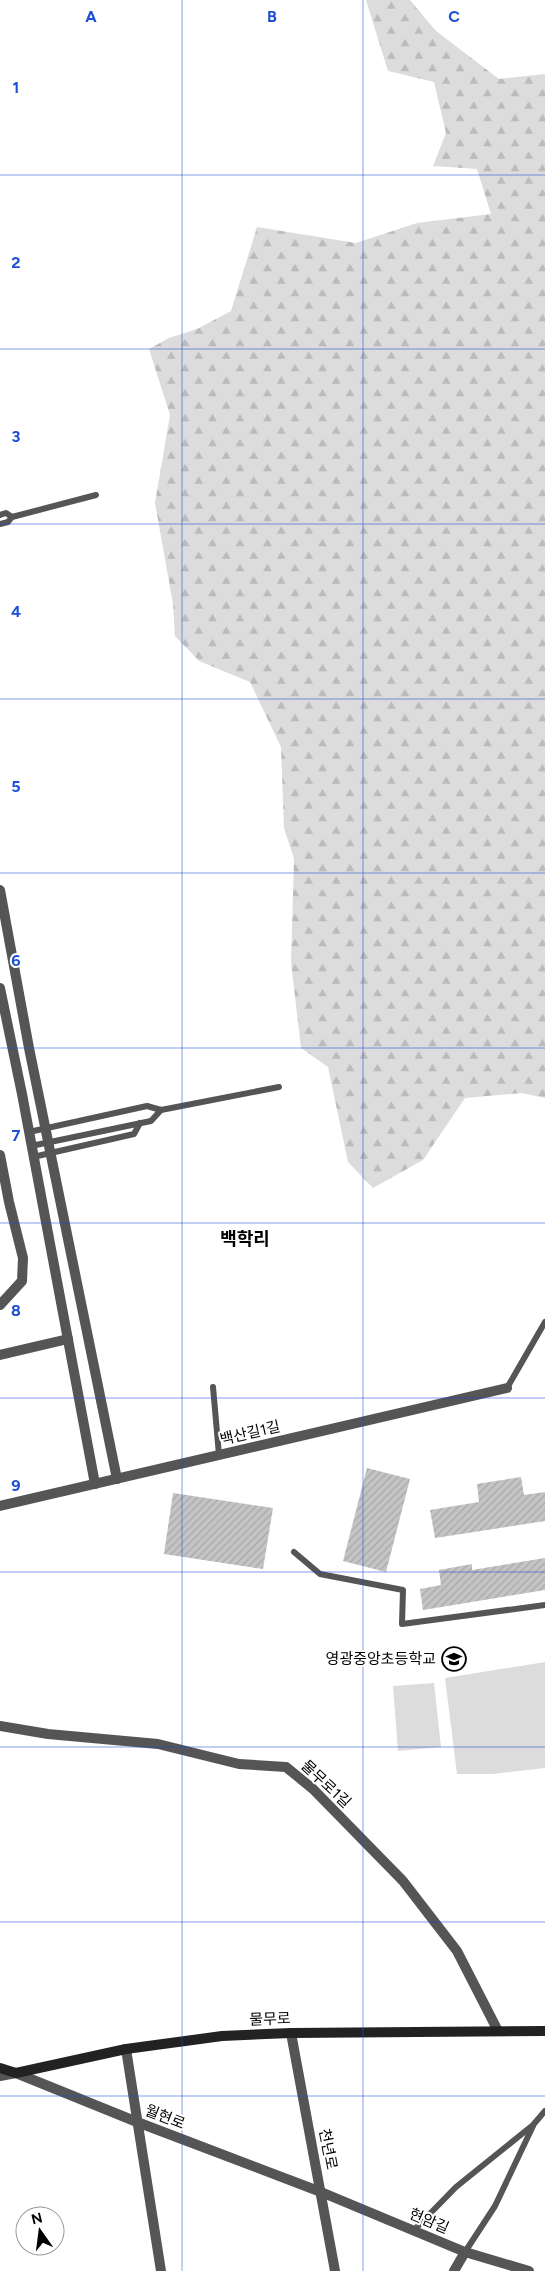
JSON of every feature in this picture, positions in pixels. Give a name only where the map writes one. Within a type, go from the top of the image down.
[{"type":"main road","name":"물무로","points":[[16,2073],[126,2050],[222,2036],[291,2033],[545,2031]]},
{"type":"main road","name":"월현로","points":[[0,2068],[16,2073]]},
{"type":"street","points":[[0,890],[50,1154],[117,1479]]},
{"type":"street","points":[[0,988],[34,1157],[95,1484]]},
{"type":"street","points":[[0,1155],[4,1203],[23,1258],[22,1281],[0,1305]]},
{"type":"street","points":[[0,1355],[68,1339]]},
{"type":"street","name":"백산길1길","points":[[0,1506],[507,1388]]},
{"type":"street","name":"물무로1길","points":[[0,1726],[48,1734],[158,1744],[239,1764],[286,1767],[313,1789],[403,1880],[457,1951],[498,2031]]},
{"type":"street","name":"천년로","points":[[291,2033],[335,2271]]},
{"type":"street","points":[[126,2050],[161,2271]]},
{"type":"street","name":"월현로","points":[[16,2073],[137,2122],[321,2192]]},
{"type":"street","name":"물무로","points":[[0,2076],[16,2073]]},
{"type":"street","name":"현암길","points":[[321,2192],[466,2252],[529,2271]]},
{"type":"street","points":[[454,2271],[466,2252]]},
{"type":"lane","points":[[0,524],[8,522],[12,517],[96,496]]},
{"type":"lane","points":[[0,514],[6,513],[12,517]]},
{"type":"lane","points":[[29,1132],[147,1106],[161,1110],[279,1087]]},
{"type":"lane","points":[[31,1146],[152,1120],[161,1110]]},
{"type":"lane","points":[[34,1157],[134,1134],[140,1123]]},
{"type":"lane","points":[[507,1388],[545,1322]]},
{"type":"lane","points":[[213,1387],[219,1455]]},
{"type":"lane","points":[[294,1552],[320,1574],[403,1590],[402,1624],[545,1605]]},
{"type":"lane","points":[[414,2230],[456,2187],[533,2125],[545,2111]]},
{"type":"lane","points":[[466,2252],[495,2206],[533,2125]]},
{"type":"green space","points":[[366,0],[410,0],[436,31],[499,79],[545,74],[545,1098],[522,1093],[465,1098],[423,1160],[373,1188],[348,1162],[328,1067],[301,1048],[291,962],[294,859],[284,828],[281,747],[250,682],[199,661],[175,636],[173,604],[155,503],[170,415],[149,349],[169,338],[197,329],[231,311],[257,227],[356,243],[417,223],[491,214],[477,169],[433,166],[446,133],[434,82],[388,71]]},
{"type":"green space","points":[[545,1662],[545,1768],[492,1774],[457,1774],[445,1678]]},
{"type":"green space","points":[[434,1683],[441,1747],[398,1751],[393,1686]]},
{"type":"building","points":[[367,1468],[410,1479],[386,1572],[343,1561]]},
{"type":"building","points":[[521,1477],[524,1495],[545,1492],[545,1521],[435,1538],[430,1510],[479,1502],[477,1484]]},
{"type":"building","points":[[173,1493],[273,1508],[263,1569],[164,1554]]},
{"type":"building","points":[[545,1558],[545,1590],[423,1610],[420,1589],[441,1585],[439,1570],[472,1564],[472,1570]]},
{"type":"place","name":"영광중앙초등학교","points":[[454,1659]]},
{"type":"district","name":"백학리","points":[[245,1239]]}]
